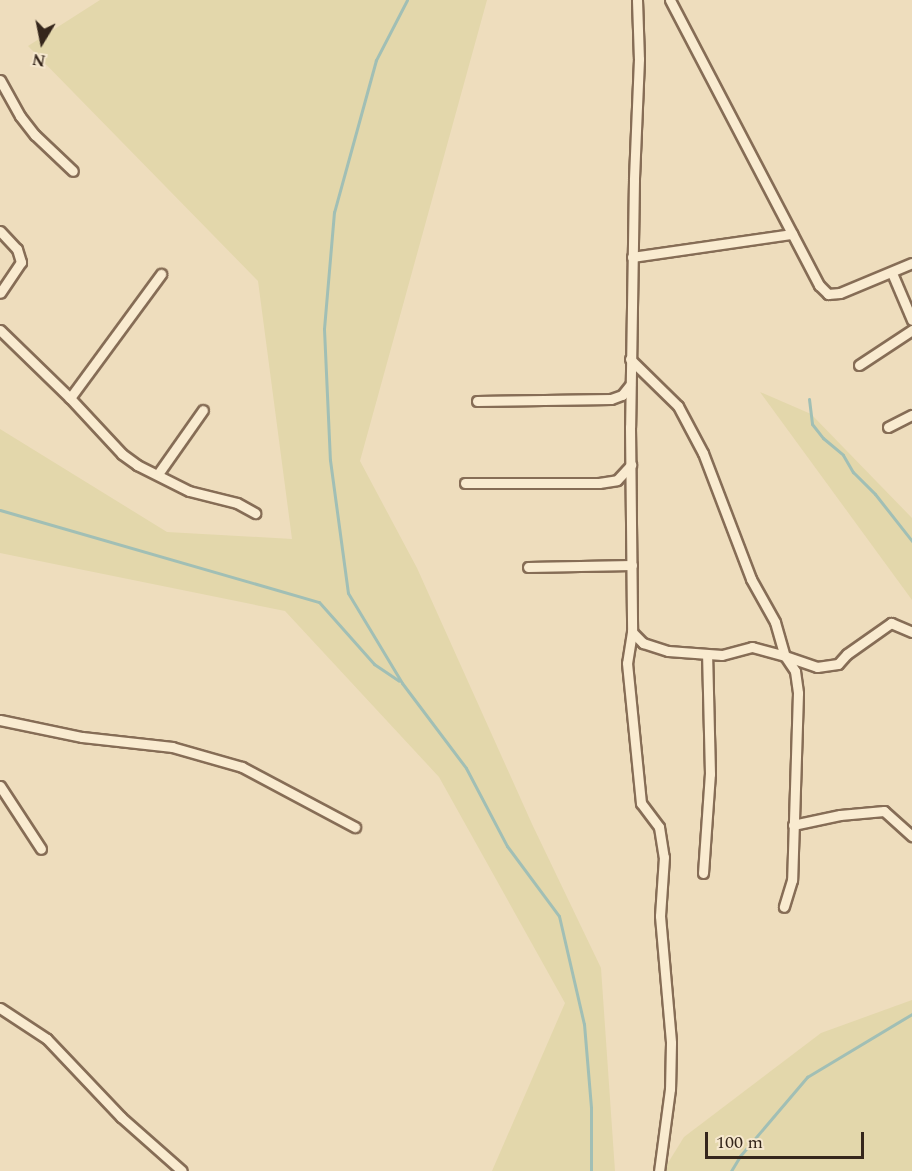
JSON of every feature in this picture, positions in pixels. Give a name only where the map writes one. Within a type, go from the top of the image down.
[{"type":"street","points":[[637,0],[639,59],[630,359],[632,632],[627,663],[640,803],[659,827],[664,856],[660,915],[671,1043],[670,1089],[659,1171]]},
{"type":"street","points":[[670,0],[819,285],[828,294],[840,293],[912,263]]},
{"type":"street","points":[[0,80],[20,116],[35,135],[73,171]]},
{"type":"street","points":[[0,231],[17,249],[21,262],[0,293]]},
{"type":"street","points":[[632,256],[792,234]]},
{"type":"street","points":[[892,273],[912,320]]},
{"type":"street","points":[[70,398],[161,274]]},
{"type":"street","points":[[0,330],[70,398],[122,454],[189,490],[237,504],[255,513]]},
{"type":"street","points":[[859,365],[912,330]]},
{"type":"street","points":[[630,359],[678,405],[698,443],[751,579],[775,622],[785,656],[795,671],[798,693],[792,880],[784,907]]},
{"type":"street","points":[[477,401],[611,399],[622,395],[630,385]]},
{"type":"street","points":[[158,474],[203,410]]},
{"type":"street","points":[[888,427],[912,415]]},
{"type":"street","points":[[465,483],[599,483],[617,480],[631,465]]},
{"type":"street","points":[[528,567],[632,565]]},
{"type":"street","points":[[632,632],[643,643],[668,651],[722,655],[752,647],[817,668],[837,664],[847,654],[891,623],[912,632]]},
{"type":"street","points":[[703,873],[710,774],[707,655]]},
{"type":"street","points":[[0,720],[82,737],[172,747],[242,767],[355,827]]},
{"type":"street","points":[[0,786],[41,849]]},
{"type":"street","points":[[793,825],[840,815],[884,811],[912,836]]},
{"type":"street","points":[[0,1008],[47,1039],[121,1118],[182,1171]]},
{"type":"shaded area","points":[[100,0],[487,0],[360,461],[417,568],[532,824],[601,968],[615,1171],[492,1171],[565,1003],[439,777],[285,611],[0,553],[0,429],[167,532],[292,539],[258,281],[28,46]]},
{"type":"shaded area","points":[[760,392],[811,414],[912,518],[912,600]]},
{"type":"shaded area","points":[[912,1000],[912,1171],[663,1171],[684,1137],[821,1033]]},
{"type":"waterway","points":[[407,0],[376,60],[334,212],[324,329],[330,460],[348,593],[402,683],[466,768],[507,846],[559,916],[584,1024],[591,1108],[591,1171]]},
{"type":"waterway","points":[[809,399],[812,424],[823,438],[843,455],[853,472],[875,494],[912,541]]},
{"type":"waterway","points":[[0,510],[319,602],[374,664],[399,681]]},
{"type":"waterway","points":[[731,1171],[740,1156],[807,1077],[912,1014]]}]
